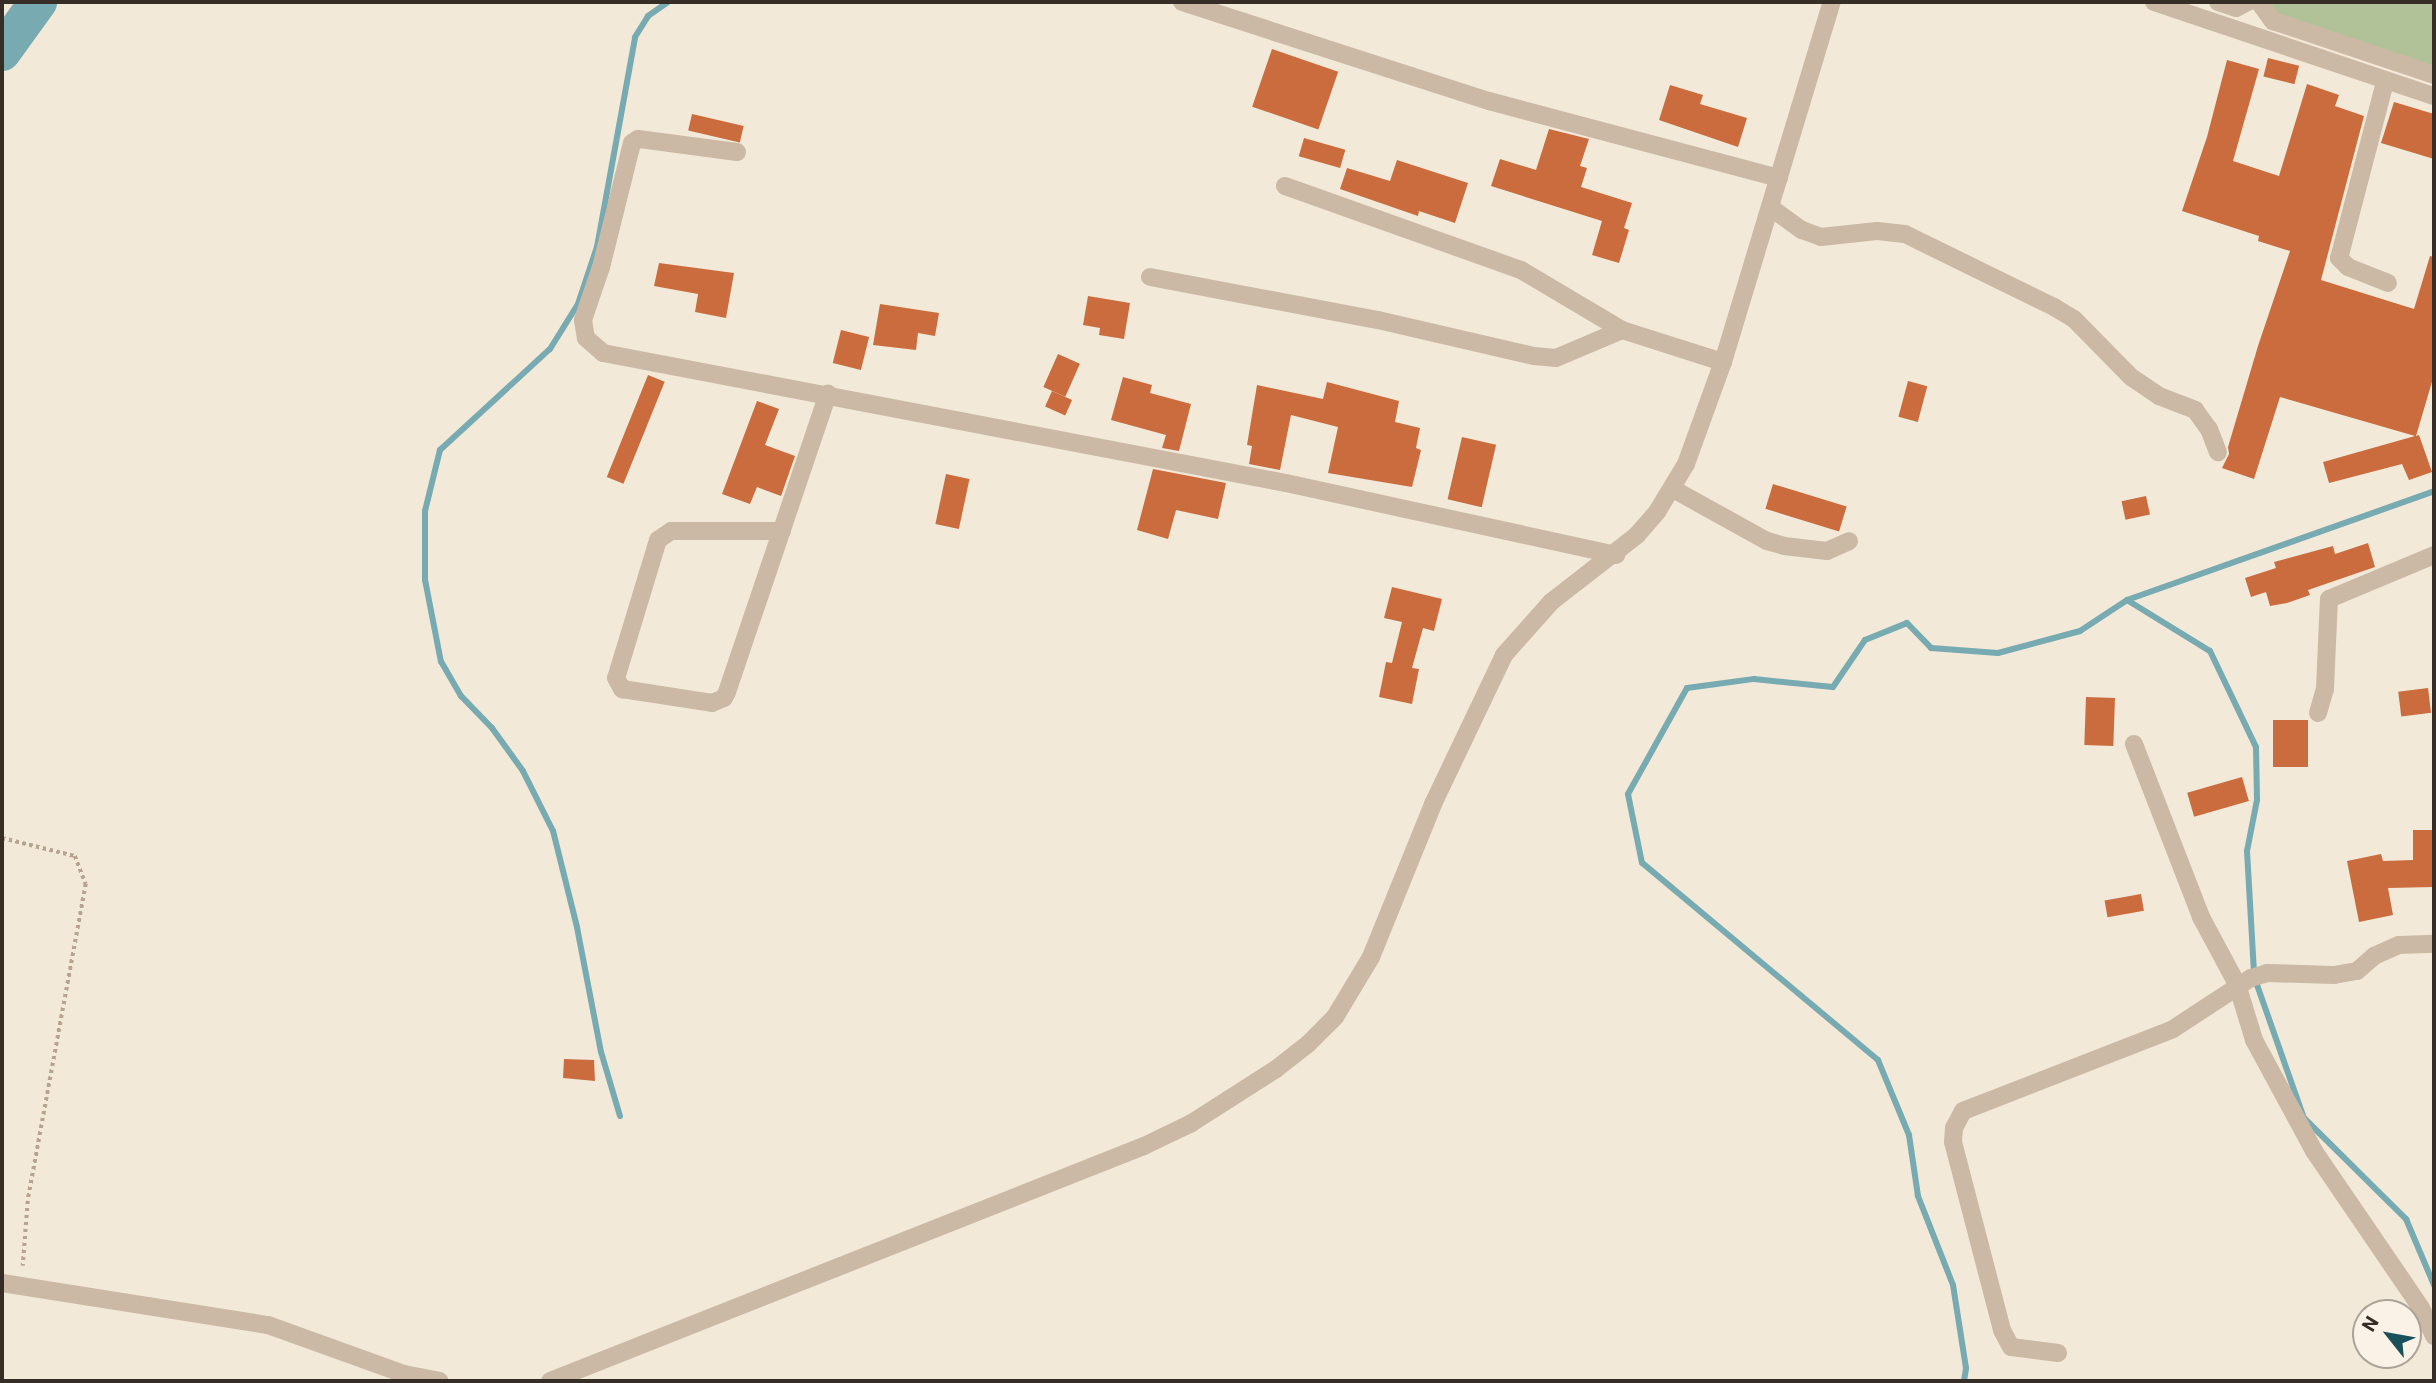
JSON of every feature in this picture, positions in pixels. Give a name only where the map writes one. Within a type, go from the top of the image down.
[{"type":"street","points":[[1182,2],[1489,101],[1779,178]]},
{"type":"street","points":[[550,1381],[1144,1146],[1201,1117],[1308,1044],[1335,1017],[1371,957],[1433,804],[1504,655],[1551,602],[1616,555],[1637,535],[1673,489],[1700,431],[1723,362],[1832,2]]},
{"type":"street","points":[[2154,2],[2385,82],[2434,96]]},
{"type":"street","points":[[2218,2],[2236,8],[2248,2]]},
{"type":"street","points":[[2259,2],[2264,13],[2273,21],[2434,75]]},
{"type":"street","points":[[2385,82],[2339,258],[2348,267],[2388,283]]},
{"type":"street","points":[[737,152],[638,139],[632,143],[601,267],[583,320],[586,338],[603,352],[721,377],[828,394],[1286,483],[1616,555]]},
{"type":"street","points":[[1285,186],[1521,270],[1622,330],[1723,362]]},
{"type":"street","points":[[1770,207],[1802,230],[1821,237],[1877,231],[1905,234],[2054,307],[2074,320],[2131,377],[2159,396],[2196,410],[2209,429],[2218,452]]},
{"type":"street","points":[[1150,277],[1378,320],[1534,356],[1556,358],[1622,330]]},
{"type":"street","points":[[782,531],[671,531],[658,540],[616,678],[622,689],[712,703],[724,698],[782,531],[828,394]]},
{"type":"street","points":[[1673,489],[1767,541],[1784,546],[1827,551],[1849,541]]},
{"type":"street","points":[[2318,713],[2325,690],[2329,599],[2434,555]]},
{"type":"street","points":[[2134,744],[2201,917],[2237,984],[2254,1040],[2314,1151],[2421,1308],[2434,1336]]},
{"type":"street","points":[[2058,1353],[2017,1349],[2007,1343],[1953,1142],[1957,1118],[1963,1111],[1980,1102],[2173,1029],[2237,984],[2267,973],[2334,975],[2357,971],[2374,956],[2399,945],[2434,944]]},
{"type":"street","points":[[10,1284],[268,1325],[404,1374],[439,1381]]},
{"type":"path","points":[[2,838],[75,856],[86,884],[28,1201],[10,1284]]},
{"type":"green space","points":[[2230,2],[2434,2],[2434,77],[2323,32]]},
{"type":"building","points":[[1272,49],[1338,72],[1318,129],[1252,107]]},
{"type":"building","points":[[2268,58],[2299,66],[2294,84],[2263,76]]},
{"type":"building","points":[[2227,60],[2259,69],[2233,161],[2279,176],[2307,84],[2339,95],[2335,106],[2364,116],[2321,280],[2414,309],[2430,256],[2434,257],[2434,375],[2416,436],[2419,435],[2432,472],[2409,480],[2402,464],[2329,483],[2323,462],[2415,436],[2280,397],[2254,479],[2222,468],[2229,454],[2228,447],[2258,346],[2290,251],[2258,241],[2259,236],[2182,211],[2207,137]]},
{"type":"building","points":[[1670,85],[1703,95],[1700,104],[1747,118],[1738,147],[1659,120]]},
{"type":"building","points":[[2394,102],[2434,114],[2434,159],[2381,143]]},
{"type":"building","points":[[692,114],[744,126],[740,142],[688,131]]},
{"type":"building","points":[[1549,129],[1589,139],[1580,166],[1587,168],[1581,187],[1632,203],[1624,228],[1629,230],[1619,263],[1592,255],[1602,221],[1491,186],[1500,159],[1536,170]]},
{"type":"building","points":[[1304,138],[1345,150],[1340,168],[1299,156]]},
{"type":"building","points":[[1397,160],[1468,183],[1455,223],[1419,211],[1418,216],[1340,189],[1347,168],[1390,181]]},
{"type":"building","points":[[659,263],[734,273],[726,318],[695,312],[698,294],[654,286]]},
{"type":"building","points":[[1088,296],[1130,303],[1124,339],[1099,335],[1100,328],[1083,325]]},
{"type":"building","points":[[880,304],[939,313],[935,336],[918,333],[916,350],[873,345]]},
{"type":"building","points":[[841,330],[869,337],[861,370],[833,363]]},
{"type":"building","points":[[1058,354],[1080,364],[1065,397],[1043,387]]},
{"type":"building","points":[[648,375],[665,382],[623,484],[607,477]]},
{"type":"building","points":[[1123,377],[1152,385],[1150,393],[1191,404],[1179,451],[1162,448],[1166,435],[1111,420]]},
{"type":"building","points":[[1908,381],[1927,386],[1918,422],[1898,417]]},
{"type":"building","points":[[1327,382],[1399,401],[1395,422],[1420,428],[1416,448],[1421,450],[1412,487],[1328,473],[1338,427],[1291,415],[1280,470],[1249,464],[1252,446],[1247,445],[1257,385],[1323,399]]},
{"type":"building","points":[[1052,391],[1072,400],[1065,415],[1045,407]]},
{"type":"building","points":[[757,401],[779,409],[765,445],[795,456],[781,496],[757,487],[750,504],[722,494]]},
{"type":"building","points":[[1462,437],[1496,445],[1482,507],[1448,499]]},
{"type":"building","points":[[1153,469],[1226,483],[1218,519],[1176,510],[1168,539],[1137,530]]},
{"type":"building","points":[[946,474],[969,479],[959,529],[935,524]]},
{"type":"building","points":[[1773,484],[1847,507],[1839,531],[1765,509]]},
{"type":"building","points":[[2146,496],[2150,515],[2125,520],[2122,501]]},
{"type":"building","points":[[2368,543],[2375,567],[2308,590],[2310,595],[2287,603],[2270,606],[2266,592],[2251,597],[2245,578],[2276,568],[2274,562],[2333,546],[2335,554]]},
{"type":"building","points":[[1392,587],[1442,599],[1434,631],[1423,628],[1412,668],[1419,669],[1412,704],[1379,697],[1386,662],[1392,663],[1402,622],[1384,618]]},
{"type":"building","points":[[2428,688],[2431,713],[2401,716],[2398,692]]},
{"type":"building","points":[[2086,697],[2115,698],[2113,746],[2084,745]]},
{"type":"building","points":[[2273,720],[2308,720],[2308,767],[2273,767]]},
{"type":"building","points":[[2242,777],[2249,801],[2194,817],[2187,793]]},
{"type":"building","points":[[2413,830],[2434,830],[2434,887],[2388,888],[2393,915],[2359,922],[2347,861],[2381,854],[2383,861],[2413,860]]},
{"type":"building","points":[[2141,894],[2144,911],[2108,917],[2105,900]]},
{"type":"building","points":[[564,1059],[594,1060],[595,1081],[563,1078]]},
{"type":"waterway","points":[[2,52],[38,2]]},
{"type":"waterway","points":[[620,1116],[601,1052],[577,927],[553,831],[523,771],[492,728],[461,696],[441,662],[425,580],[425,511],[440,450],[550,349],[578,304],[597,247],[635,37],[648,16],[668,2]]},
{"type":"waterway","points":[[1964,1381],[1966,1368],[1953,1285],[1918,1196],[1909,1135],[1878,1060],[1642,863],[1628,794],[1687,688],[1754,679],[1833,687],[1865,640],[1907,623],[1931,648],[1998,653],[2080,631],[2127,600],[2434,491]]},
{"type":"waterway","points":[[2127,600],[2210,651],[2256,747],[2257,800],[2247,851],[2254,973]]},
{"type":"waterway","points":[[2256,982],[2304,1118],[2406,1219],[2434,1285]]}]
